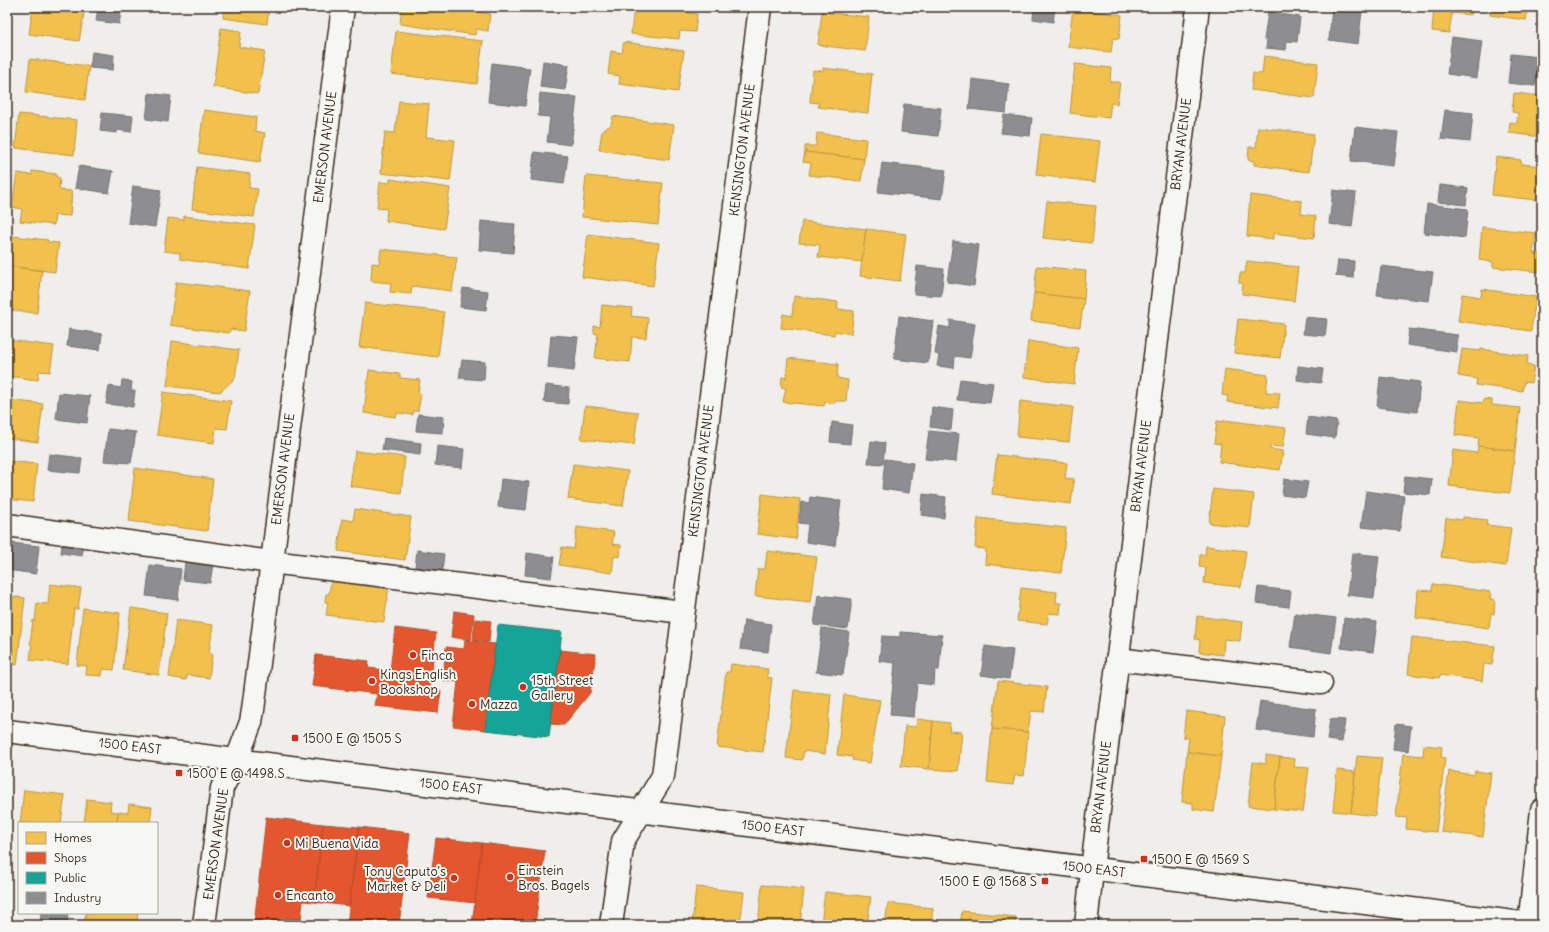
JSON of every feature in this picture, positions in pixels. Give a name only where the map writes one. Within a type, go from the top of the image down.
[{"type":"street","name":"EMERSON AVENUE","points":[[204,925],[222,788],[237,759],[253,710],[343,7]]},
{"type":"street","name":"KENSINGTON AVENUE","points":[[611,925],[623,841],[663,776],[760,7]]},
{"type":"street","name":"BRYAN AVENUE","points":[[1086,925],[1117,659],[1198,7]]},
{"type":"street","points":[[7,525],[271,562],[683,612]]},
{"type":"street","points":[[1117,659],[1321,683]]},
{"type":"street","name":"1500 EAST","points":[[7,731],[237,759],[1532,925]]},
{"type":"street","points":[[1532,925],[1542,810]]},
{"type":"building: Homes","points":[[33,7],[85,8],[79,41],[29,34]]},
{"type":"building: Homes","points":[[224,7],[269,7],[267,24],[223,18]]},
{"type":"building: Homes","points":[[402,7],[478,7],[478,12],[490,14],[488,31],[476,29],[475,35],[400,24]]},
{"type":"building: Homes","points":[[634,7],[689,7],[689,13],[697,14],[695,32],[680,31],[679,39],[631,34]]},
{"type":"building: Homes","points":[[1434,7],[1472,7],[1471,15],[1452,13],[1449,33],[1432,31]]},
{"type":"building: Homes","points":[[1491,7],[1528,7],[1526,20],[1490,15]]},
{"type":"building: Homes","points":[[1073,9],[1122,15],[1119,39],[1113,38],[1111,52],[1068,47]]},
{"type":"building: Homes","points":[[822,12],[869,17],[865,51],[818,45]]},
{"type":"building: Homes","points":[[221,28],[241,31],[239,47],[265,51],[258,94],[213,87]]},
{"type":"building: Homes","points":[[396,31],[483,41],[477,84],[391,74]]},
{"type":"building: Homes","points":[[624,42],[684,51],[678,92],[619,84],[620,76],[608,74],[611,51],[622,53]]},
{"type":"building: Homes","points":[[1264,56],[1318,63],[1314,98],[1251,90],[1253,73],[1262,74]]},
{"type":"building: Homes","points":[[30,59],[89,66],[85,100],[26,92]]},
{"type":"building: Homes","points":[[1075,64],[1111,68],[1110,82],[1120,82],[1117,104],[1111,103],[1109,118],[1070,113]]},
{"type":"building: Homes","points":[[823,68],[872,74],[868,113],[818,107],[819,103],[810,102],[813,70],[823,71]]},
{"type":"building: Homes","points":[[1514,93],[1542,96],[1542,137],[1509,133],[1510,122],[1517,123],[1518,113],[1512,112]]},
{"type":"building: Homes","points":[[399,101],[429,104],[426,137],[455,140],[450,181],[381,173],[385,132],[395,133]]},
{"type":"building: Homes","points":[[204,110],[256,117],[255,131],[265,133],[260,162],[198,153]]},
{"type":"building: Homes","points":[[19,114],[77,120],[74,155],[15,148]]},
{"type":"building: Homes","points":[[613,116],[674,125],[669,160],[599,150],[602,131],[611,125]]},
{"type":"building: Homes","points":[[1258,127],[1314,134],[1309,172],[1254,165],[1254,161],[1248,160],[1249,147],[1256,147]]},
{"type":"building: Homes","points":[[817,133],[866,139],[864,159],[805,152],[805,146],[816,146]]},
{"type":"building: Homes","points":[[1041,134],[1100,141],[1095,182],[1036,175]]},
{"type":"building: Homes","points":[[805,152],[864,159],[861,181],[809,175],[811,163],[803,162]]},
{"type":"building: Homes","points":[[1496,157],[1521,160],[1521,164],[1542,166],[1542,185],[1538,184],[1536,200],[1492,195]]},
{"type":"building: Homes","points":[[197,167],[250,174],[249,188],[258,189],[254,217],[192,209]]},
{"type":"building: Homes","points":[[32,171],[56,174],[56,177],[60,178],[59,190],[72,191],[70,216],[55,215],[54,225],[20,221],[22,209],[12,207],[17,173],[32,175]]},
{"type":"building: Homes","points":[[586,176],[663,183],[658,225],[582,217]]},
{"type":"building: Homes","points":[[390,179],[450,188],[444,229],[386,221],[387,209],[377,208],[380,182],[390,183]]},
{"type":"building: Homes","points":[[1250,195],[1302,201],[1301,214],[1316,216],[1314,238],[1273,233],[1273,239],[1247,236]]},
{"type":"building: Homes","points":[[1047,201],[1096,206],[1092,243],[1043,238]]},
{"type":"building: Homes","points":[[184,216],[255,225],[249,269],[180,259],[180,253],[164,251],[168,218],[184,220]]},
{"type":"building: Homes","points":[[802,221],[866,229],[862,262],[818,257],[820,245],[799,243]]},
{"type":"building: Homes","points":[[1482,227],[1536,233],[1533,253],[1541,254],[1539,272],[1493,267],[1493,262],[1479,260]]},
{"type":"building: Homes","points":[[866,229],[906,234],[900,281],[860,276]]},
{"type":"building: Homes","points":[[588,234],[659,243],[653,286],[582,277]]},
{"type":"building: Homes","points":[[12,236],[48,240],[48,242],[59,243],[55,272],[8,266]]},
{"type":"building: Homes","points":[[381,249],[457,257],[452,291],[412,286],[411,294],[390,292],[391,283],[371,281],[372,263],[379,264]]},
{"type":"building: Homes","points":[[1247,261],[1298,267],[1294,301],[1242,294],[1243,283],[1239,283],[1240,273],[1245,273]]},
{"type":"building: Homes","points":[[7,266],[42,271],[37,313],[7,310]]},
{"type":"building: Homes","points":[[1037,266],[1086,271],[1084,299],[1034,293]]},
{"type":"building: Homes","points":[[176,282],[250,291],[244,331],[230,329],[229,333],[170,325]]},
{"type":"building: Homes","points":[[1482,289],[1536,297],[1531,331],[1458,321],[1462,294],[1481,297]]},
{"type":"building: Homes","points":[[1034,293],[1084,299],[1080,327],[1031,321]]},
{"type":"building: Homes","points":[[794,296],[838,302],[837,309],[854,311],[851,334],[835,331],[834,335],[781,328],[783,314],[792,316]]},
{"type":"building: Homes","points":[[365,303],[444,312],[438,357],[359,347]]},
{"type":"building: Homes","points":[[602,305],[632,308],[631,316],[648,318],[646,338],[632,337],[630,362],[595,358],[598,334],[594,333],[594,326],[600,327]]},
{"type":"building: Homes","points":[[1238,319],[1284,324],[1280,358],[1234,353]]},
{"type":"building: Homes","points":[[7,335],[9,335],[8,340],[54,346],[50,372],[39,371],[38,380],[7,376]]},
{"type":"building: Homes","points":[[172,341],[239,350],[235,378],[220,392],[167,386]]},
{"type":"building: Homes","points":[[1028,341],[1078,348],[1074,384],[1024,377]]},
{"type":"building: Homes","points":[[1462,349],[1481,351],[1481,349],[1528,356],[1527,365],[1534,366],[1531,383],[1524,382],[1522,391],[1476,385],[1477,379],[1458,376]]},
{"type":"building: Homes","points":[[788,358],[838,364],[837,378],[848,380],[846,401],[835,401],[835,403],[825,402],[824,406],[783,402],[786,388],[781,387],[782,377],[786,378]]},
{"type":"building: Homes","points":[[1225,369],[1268,375],[1266,392],[1280,393],[1278,408],[1227,402],[1228,396],[1222,395]]},
{"type":"building: Homes","points":[[369,370],[400,374],[400,378],[420,380],[418,393],[421,394],[418,411],[413,411],[413,415],[397,413],[396,417],[364,413]]},
{"type":"building: Homes","points":[[163,392],[231,401],[227,429],[216,428],[214,443],[157,435]]},
{"type":"building: Homes","points":[[1484,399],[1492,400],[1492,405],[1520,408],[1515,451],[1478,446],[1479,438],[1455,435],[1459,400],[1483,403]]},
{"type":"building: Homes","points":[[7,400],[43,404],[38,442],[7,438]]},
{"type":"building: Homes","points":[[1020,401],[1073,407],[1069,442],[1017,437]]},
{"type":"building: Homes","points":[[585,406],[638,412],[634,445],[581,439]]},
{"type":"building: Homes","points":[[1224,420],[1286,428],[1283,447],[1270,446],[1270,449],[1283,451],[1280,470],[1219,462],[1221,444],[1214,443],[1217,421],[1224,422]]},
{"type":"building: Homes","points":[[1478,446],[1515,451],[1510,493],[1449,486],[1453,450],[1477,453]]},
{"type":"building: Homes","points":[[355,451],[405,457],[401,493],[350,486]]},
{"type":"building: Homes","points":[[997,455],[1067,463],[1065,478],[1074,479],[1071,504],[992,494]]},
{"type":"building: Homes","points":[[7,461],[37,464],[33,502],[7,499]]},
{"type":"building: Homes","points":[[573,464],[628,471],[623,506],[568,499]]},
{"type":"building: Homes","points":[[135,468],[213,479],[207,531],[129,521]]},
{"type":"building: Homes","points":[[1213,489],[1254,494],[1250,528],[1209,523]]},
{"type":"building: Homes","points":[[762,494],[800,499],[796,539],[757,534]]},
{"type":"building: Homes","points":[[355,509],[411,517],[405,560],[338,551],[342,519],[353,521]]},
{"type":"building: Homes","points":[[1463,517],[1487,520],[1486,525],[1511,528],[1506,566],[1441,557],[1446,518],[1463,520]]},
{"type":"building: Homes","points":[[978,518],[1066,528],[1061,573],[985,564],[986,549],[975,548]]},
{"type":"building: Homes","points":[[577,527],[614,532],[612,544],[621,545],[620,557],[614,556],[612,573],[559,565],[562,547],[574,549]]},
{"type":"building: Homes","points":[[1206,546],[1246,551],[1241,587],[1204,583],[1206,568],[1199,567],[1200,555],[1205,555]]},
{"type":"building: Homes","points":[[767,551],[817,557],[811,602],[755,596],[758,569],[765,569]]},
{"type":"building: Homes","points":[[331,580],[389,586],[384,622],[326,615],[328,602],[325,602],[326,594],[329,594]]},
{"type":"building: Homes","points":[[7,584],[9,584],[7,596]]},
{"type":"building: Homes","points":[[50,584],[81,588],[78,609],[74,609],[68,664],[30,660],[32,645],[30,644],[37,603],[48,604]]},
{"type":"building: Homes","points":[[1433,584],[1491,592],[1490,599],[1495,600],[1494,614],[1491,613],[1489,628],[1416,618],[1418,590],[1432,591]]},
{"type":"building: Homes","points":[[1021,588],[1057,592],[1056,603],[1061,603],[1060,614],[1049,613],[1047,624],[1017,621]]},
{"type":"building: Homes","points":[[7,596],[25,598],[17,665],[7,663]]},
{"type":"building: Homes","points":[[83,608],[120,613],[114,670],[103,669],[102,676],[86,675],[87,666],[77,665]]},
{"type":"building: Homes","points":[[131,608],[167,613],[159,675],[123,670]]},
{"type":"building: Homes","points":[[1197,616],[1242,622],[1240,641],[1224,639],[1223,655],[1199,652],[1200,640],[1195,639]]},
{"type":"building: Homes","points":[[176,620],[213,625],[209,653],[212,654],[209,678],[188,675],[186,680],[169,677]]},
{"type":"building: Homes","points":[[1412,637],[1495,646],[1492,665],[1484,664],[1482,681],[1440,675],[1439,678],[1408,674]]},
{"type":"building: Homes","points":[[731,664],[768,669],[767,677],[772,678],[763,752],[717,747],[726,672],[730,672]]},
{"type":"building: Homes","points":[[998,681],[1047,687],[1044,712],[1031,711],[1028,732],[992,729]]},
{"type":"building: Homes","points":[[794,690],[831,694],[825,754],[804,751],[802,760],[786,758]]},
{"type":"building: Homes","points":[[844,695],[880,700],[870,763],[852,760],[853,757],[837,755]]},
{"type":"building: Homes","points":[[1186,711],[1225,716],[1221,756],[1187,752],[1189,738],[1183,737]]},
{"type":"building: Homes","points":[[917,719],[933,721],[929,769],[901,766],[905,726],[916,727]]},
{"type":"building: Homes","points":[[933,721],[950,723],[949,731],[962,732],[958,771],[929,769]]},
{"type":"building: Homes","points":[[992,729],[1028,732],[1024,776],[1015,775],[1013,785],[987,782]]},
{"type":"building: Homes","points":[[1424,745],[1442,747],[1441,757],[1445,758],[1436,832],[1406,829],[1407,818],[1396,817],[1403,754],[1423,756]]},
{"type":"building: Homes","points":[[1187,752],[1221,756],[1214,812],[1193,809],[1193,803],[1182,802]]},
{"type":"building: Homes","points":[[1266,755],[1280,757],[1274,809],[1248,806],[1253,762],[1266,764]]},
{"type":"building: Homes","points":[[1357,756],[1382,758],[1375,816],[1351,813]]},
{"type":"building: Homes","points":[[1280,757],[1295,759],[1294,767],[1309,768],[1303,812],[1274,809]]},
{"type":"building: Homes","points":[[1337,770],[1355,772],[1351,813],[1333,811]]},
{"type":"building: Homes","points":[[1449,771],[1474,775],[1475,771],[1491,773],[1483,837],[1441,832]]},
{"type":"building: Homes","points":[[24,790],[65,795],[61,822],[20,822]]},
{"type":"building: Homes","points":[[87,799],[111,802],[110,811],[118,812],[117,822],[84,822]]},
{"type":"building: Homes","points":[[129,804],[152,807],[150,822],[117,822],[118,812],[128,813]]},
{"type":"building: Homes","points":[[762,885],[804,889],[800,925],[758,925]]},
{"type":"building: Homes","points":[[696,887],[744,892],[740,925],[692,925]]},
{"type":"building: Homes","points":[[825,892],[871,897],[867,925],[821,925]]},
{"type":"building: Homes","points":[[888,903],[933,908],[931,925],[885,925]]},
{"type":"building: Homes","points":[[962,911],[1016,917],[1015,925],[960,925]]},
{"type":"building: Homes","points":[[86,914],[138,914],[136,925],[101,925],[84,923]]},
{"type":"building: Shops","points":[[454,611],[474,614],[471,640],[451,637]]},
{"type":"building: Shops","points":[[475,619],[491,621],[489,642],[473,640]]},
{"type":"building: Shops","points":[[395,628],[436,633],[431,675],[390,671]]},
{"type":"building: Shops","name":"Mazza","points":[[465,640],[495,644],[485,730],[453,726],[458,682],[443,680],[446,647],[464,649]]},
{"type":"building: Shops","points":[[560,650],[596,654],[590,693],[564,725],[550,724]]},
{"type":"building: Shops","name":"Kings English Bookshop","points":[[316,655],[369,661],[368,668],[431,675],[430,689],[441,691],[438,713],[375,706],[377,694],[312,686]]},
{"type":"building: Shops","points":[[266,817],[323,824],[314,902],[303,901],[301,920],[280,918],[279,925],[254,925]]},
{"type":"building: Shops","points":[[323,824],[359,827],[349,906],[314,902]]},
{"type":"building: Shops","points":[[359,827],[410,833],[399,925],[347,925]]},
{"type":"building: Shops","name":"Tony Caputo's Market & Deli","points":[[436,838],[482,843],[475,903],[428,898]]},
{"type":"building: Shops","name":"Einstein Bros. Bagels","points":[[482,843],[545,851],[535,925],[472,925]]},
{"type":"building: Public","name":"15th Street Gallery","points":[[498,625],[562,632],[549,737],[485,730]]},
{"type":"building: Industry","points":[[98,7],[122,7],[119,24],[96,21]]},
{"type":"building: Industry","points":[[1034,7],[1057,7],[1055,8],[1053,22],[1033,19]]},
{"type":"building: Industry","points":[[1332,7],[1362,11],[1358,44],[1329,40]]},
{"type":"building: Industry","points":[[1268,12],[1300,17],[1297,42],[1287,41],[1286,50],[1266,48],[1267,40],[1264,40]]},
{"type":"building: Industry","points":[[1452,37],[1482,41],[1477,78],[1447,74]]},
{"type":"building: Industry","points":[[92,52],[114,55],[113,70],[90,68]]},
{"type":"building: Industry","points":[[1511,54],[1539,57],[1535,86],[1508,83]]},
{"type":"building: Industry","points":[[543,61],[569,65],[565,90],[540,87]]},
{"type":"building: Industry","points":[[492,63],[530,68],[525,106],[488,102]]},
{"type":"building: Industry","points":[[972,79],[1009,84],[1006,113],[969,109]]},
{"type":"building: Industry","points":[[149,93],[171,96],[168,122],[146,119]]},
{"type":"building: Industry","points":[[540,93],[577,97],[571,145],[547,142],[550,117],[538,116]]},
{"type":"building: Industry","points":[[904,104],[941,108],[938,136],[901,132]]},
{"type":"building: Industry","points":[[1445,110],[1473,113],[1470,142],[1441,139]]},
{"type":"building: Industry","points":[[102,113],[133,116],[131,132],[117,130],[117,133],[100,131]]},
{"type":"building: Industry","points":[[1004,115],[1032,118],[1030,136],[1001,133]]},
{"type":"building: Industry","points":[[1355,127],[1398,132],[1394,166],[1351,161]]},
{"type":"building: Industry","points":[[534,152],[568,156],[564,184],[531,180]]},
{"type":"building: Industry","points":[[882,163],[946,170],[942,199],[878,192]]},
{"type":"building: Industry","points":[[79,166],[113,171],[109,193],[75,188]]},
{"type":"building: Industry","points":[[1440,185],[1468,188],[1466,205],[1438,202]]},
{"type":"building: Industry","points":[[133,186],[161,190],[155,227],[128,223]]},
{"type":"building: Industry","points":[[1333,190],[1356,193],[1352,227],[1329,224]]},
{"type":"building: Industry","points":[[1427,204],[1468,209],[1465,238],[1424,233]]},
{"type":"building: Industry","points":[[481,221],[515,224],[513,253],[479,250]]},
{"type":"building: Industry","points":[[953,241],[979,245],[974,286],[947,282]]},
{"type":"building: Industry","points":[[1338,260],[1354,261],[1353,278],[1336,276]]},
{"type":"building: Industry","points":[[917,266],[944,269],[941,296],[914,294]]},
{"type":"building: Industry","points":[[1381,266],[1433,272],[1429,301],[1377,295]]},
{"type":"building: Industry","points":[[463,288],[488,291],[486,310],[460,307]]},
{"type":"building: Industry","points":[[899,316],[933,321],[928,363],[894,359]]},
{"type":"building: Industry","points":[[1305,317],[1327,319],[1325,336],[1303,334]]},
{"type":"building: Industry","points":[[950,320],[975,324],[970,358],[955,356],[954,368],[937,366],[939,355],[935,354],[939,326],[950,328]]},
{"type":"building: Industry","points":[[69,329],[102,334],[100,350],[67,346]]},
{"type":"building: Industry","points":[[1409,329],[1458,335],[1457,352],[1407,345]]},
{"type":"building: Industry","points":[[551,335],[578,337],[574,371],[548,368]]},
{"type":"building: Industry","points":[[462,360],[485,362],[484,380],[459,378]]},
{"type":"building: Industry","points":[[1298,366],[1323,369],[1321,383],[1297,380]]},
{"type":"building: Industry","points":[[1380,377],[1420,382],[1417,412],[1377,407]]},
{"type":"building: Industry","points":[[960,379],[993,383],[990,403],[957,400]]},
{"type":"building: Industry","points":[[122,380],[132,382],[131,391],[135,391],[133,407],[106,404],[109,386],[121,388]]},
{"type":"building: Industry","points":[[546,385],[569,388],[568,404],[544,402]]},
{"type":"building: Industry","points":[[59,393],[90,396],[87,423],[56,419]]},
{"type":"building: Industry","points":[[932,407],[953,410],[951,430],[930,427]]},
{"type":"building: Industry","points":[[418,414],[444,417],[443,433],[416,431]]},
{"type":"building: Industry","points":[[1308,417],[1337,421],[1335,438],[1306,434]]},
{"type":"building: Industry","points":[[832,422],[852,425],[850,444],[830,442]]},
{"type":"building: Industry","points":[[108,429],[136,432],[131,463],[104,461]]},
{"type":"building: Industry","points":[[929,431],[959,434],[956,462],[925,459]]},
{"type":"building: Industry","points":[[384,438],[421,443],[420,455],[382,450]]},
{"type":"building: Industry","points":[[871,441],[885,443],[883,464],[868,463]]},
{"type":"building: Industry","points":[[437,446],[464,449],[462,468],[435,465]]},
{"type":"building: Industry","points":[[49,454],[82,458],[80,473],[47,470]]},
{"type":"building: Industry","points":[[885,459],[913,463],[909,493],[882,489]]},
{"type":"building: Industry","points":[[1405,476],[1432,479],[1430,495],[1403,492]]},
{"type":"building: Industry","points":[[501,479],[529,482],[526,510],[498,507]]},
{"type":"building: Industry","points":[[1284,479],[1308,482],[1305,498],[1282,495]]},
{"type":"building: Industry","points":[[1366,491],[1404,496],[1400,531],[1361,527]]},
{"type":"building: Industry","points":[[923,494],[946,497],[944,518],[921,515]]},
{"type":"building: Industry","points":[[810,497],[841,501],[835,546],[806,542],[808,524],[799,523],[801,502],[809,503]]},
{"type":"building: Industry","points":[[63,537],[84,539],[82,556],[61,553]]},
{"type":"building: Industry","points":[[11,543],[39,546],[36,574],[7,570]]},
{"type":"building: Industry","points":[[417,550],[444,554],[442,571],[415,568]]},
{"type":"building: Industry","points":[[186,553],[214,557],[210,583],[183,580]]},
{"type":"building: Industry","points":[[527,553],[554,557],[551,578],[525,575]]},
{"type":"building: Industry","points":[[1352,553],[1379,556],[1374,598],[1347,595]]},
{"type":"building: Industry","points":[[150,565],[181,569],[178,600],[146,596]]},
{"type":"building: Industry","points":[[1258,587],[1291,591],[1289,607],[1256,603]]},
{"type":"building: Industry","points":[[818,595],[852,599],[848,629],[814,625]]},
{"type":"building: Industry","points":[[1295,613],[1336,618],[1331,653],[1290,647]]},
{"type":"building: Industry","points":[[1344,618],[1377,622],[1373,652],[1341,648]]},
{"type":"building: Industry","points":[[744,620],[771,624],[768,652],[740,649]]},
{"type":"building: Industry","points":[[822,628],[849,632],[843,675],[816,672]]},
{"type":"building: Industry","points":[[900,632],[942,635],[939,670],[935,670],[934,685],[917,683],[914,717],[890,715],[895,663],[879,661],[882,636],[900,637]]},
{"type":"building: Industry","points":[[985,646],[1013,650],[1009,679],[981,675]]},
{"type":"building: Industry","points":[[1260,701],[1316,709],[1313,737],[1256,730]]},
{"type":"building: Industry","points":[[1330,719],[1345,720],[1342,742],[1327,740]]},
{"type":"building: Industry","points":[[1396,724],[1411,726],[1408,751],[1393,749]]},
{"type":"building: Industry","points":[[41,914],[68,915],[67,925],[40,925]]},
{"type":"place","name":"Finca","points":[[413,655]]},
{"type":"place","name":"Kings English Bookshop","points":[[372,681]]},
{"type":"place","name":"15th Street Gallery","points":[[523,687]]},
{"type":"place","name":"Mazza","points":[[472,704]]},
{"type":"place","name":"1500 E @ 1505 S","points":[[295,738]]},
{"type":"place","name":"1500 E @ 1498 S","points":[[179,773]]},
{"type":"place","name":"Mi Buena Vida","points":[[287,843]]},
{"type":"place","name":"1500 E @ 1569 S","points":[[1144,859]]},
{"type":"place","name":"Einstein Bros. Bagels","points":[[510,877]]},
{"type":"place","name":"Tony Caputo's Market & Deli","points":[[454,878]]},
{"type":"place","name":"1500 E @ 1568 S","points":[[1045,881]]},
{"type":"place","name":"Encanto","points":[[278,895]]}]
